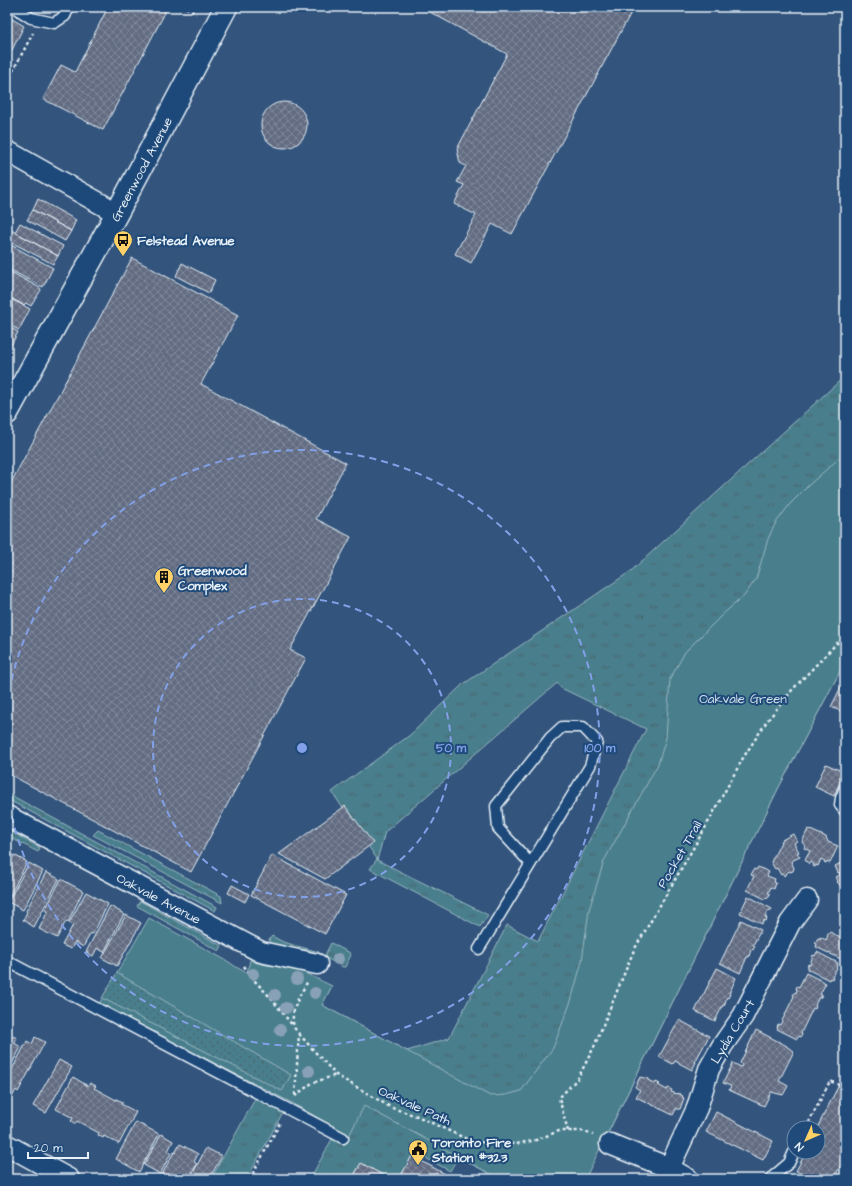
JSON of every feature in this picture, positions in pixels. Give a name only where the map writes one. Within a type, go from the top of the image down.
[{"type":"street","name":"Greenwood Avenue","points":[[7,413],[117,213],[226,7]]},
{"type":"street","points":[[7,151],[117,213]]},
{"type":"street","name":"Oakvale Avenue","points":[[7,816],[261,952],[313,972]]},
{"type":"street","name":"Lydia Court","points":[[669,1168],[697,1108],[709,1069],[722,1046],[743,1016],[790,923],[807,900]]},
{"type":"street","points":[[7,1144],[69,1179]]},
{"type":"street","points":[[610,1144],[669,1168],[688,1179]]},
{"type":"lane","points":[[14,7],[30,18],[54,23],[64,16],[69,7]]},
{"type":"lane","points":[[480,949],[530,863],[590,766],[597,742],[582,726],[562,728],[550,738],[496,806],[498,828],[530,863]]},
{"type":"lane","points":[[845,788],[840,805],[845,811]]},
{"type":"lane","points":[[7,961],[343,1138]]},
{"type":"lane","points":[[770,1179],[790,1160]]},
{"type":"path","points":[[186,7],[196,14]]},
{"type":"path","points":[[7,82],[35,28]]},
{"type":"path","name":"Pocket Trail","points":[[568,1131],[559,1098],[578,1078],[594,1047],[634,950],[705,828],[743,758],[767,721],[793,689],[837,643],[845,641]]},
{"type":"path","points":[[242,942],[244,965],[252,979],[270,997],[294,1026]]},
{"type":"path","points":[[294,1026],[293,1013],[313,972]]},
{"type":"path","name":"Oakvale Path","points":[[294,1026],[299,1034],[336,1075],[392,1108],[417,1116],[473,1142],[516,1144],[536,1140],[559,1131],[582,1131],[610,1144]]},
{"type":"path","points":[[295,1096],[299,1034]]},
{"type":"path","points":[[810,1120],[830,1081],[839,1085]]},
{"type":"green space","points":[[845,376],[845,662],[778,789],[605,1139],[546,1133],[298,1003],[332,986],[322,1005],[407,1051],[449,1038],[507,925],[538,941],[646,729],[561,688],[557,683],[385,832],[377,860],[488,915],[480,927],[370,869],[377,859],[332,792],[410,735],[462,685],[631,571]]},
{"type":"green space","name":"Oakvale Green","points":[[845,453],[845,662],[778,789],[585,1179],[500,1179],[364,1106],[349,1136],[294,1104],[99,1004],[149,918],[247,973],[250,960],[261,964],[294,969],[332,986],[322,1005],[490,1096],[506,1095],[521,1091],[553,1048],[571,1001],[582,961],[589,910],[604,861],[658,764],[666,738],[670,679],[685,652],[723,614],[744,596],[756,579],[768,539],[775,524],[790,504]]},
{"type":"green space","points":[[7,793],[217,907],[215,911],[7,799]]},
{"type":"green space","points":[[7,829],[40,848],[38,852],[7,836]]},
{"type":"green space","points":[[98,830],[221,896],[222,903],[93,835]]},
{"type":"green space","points":[[140,901],[222,946],[219,951],[137,906]]},
{"type":"green space","points":[[272,936],[283,942],[319,952],[319,954],[307,950],[270,945],[269,940]]},
{"type":"green space","points":[[331,943],[350,953],[351,955],[345,967],[324,957]]},
{"type":"green space","points":[[117,973],[291,1075],[282,1091],[102,998]]},
{"type":"green space","points":[[318,1085],[585,1179],[500,1179],[458,1157],[450,1171],[414,1152],[399,1179],[390,1179],[361,1163],[352,1179],[310,1179],[332,1139],[344,1145],[349,1136],[294,1104],[299,1098]]},
{"type":"green space","points":[[256,1097],[283,1112],[247,1179],[211,1179]]},
{"type":"building","points":[[108,7],[168,7],[103,130],[43,99],[61,65],[75,72]]},
{"type":"building","points":[[430,7],[634,7],[512,234],[492,224],[471,263],[455,254],[476,215],[454,204],[464,185],[457,182],[466,166],[460,163],[457,149],[507,54],[428,11]]},
{"type":"building","points":[[7,16],[24,26],[7,60]]},
{"type":"building","points":[[280,102],[288,102],[297,106],[303,112],[307,125],[303,138],[297,144],[288,148],[280,148],[271,144],[265,138],[261,129],[261,121],[265,112],[271,106]]},
{"type":"building","points":[[38,199],[76,220],[71,231],[33,210]]},
{"type":"building","points":[[33,210],[71,231],[65,241],[27,220]]},
{"type":"building","points":[[20,223],[63,246],[58,256],[15,232]]},
{"type":"building","points":[[11,230],[58,256],[53,264],[7,240]]},
{"type":"building","points":[[7,243],[53,268],[43,287],[7,268]]},
{"type":"building","name":"Greenwood Complex","points":[[132,258],[238,315],[201,384],[346,463],[316,519],[351,537],[290,650],[306,658],[191,872],[7,773],[7,490]]},
{"type":"building","points":[[182,263],[215,280],[209,293],[176,276]]},
{"type":"building","points":[[7,270],[40,288],[41,290],[31,306],[26,303],[24,305],[7,296]]},
{"type":"building","points":[[7,297],[30,309],[19,330],[7,324]]},
{"type":"building","points":[[7,326],[18,332],[8,351],[7,350]]},
{"type":"building","points":[[845,679],[845,713],[831,707]]},
{"type":"building","points":[[826,764],[844,772],[834,796],[815,787]]},
{"type":"building","points":[[345,806],[373,843],[325,879],[279,854]]},
{"type":"building","points":[[808,829],[826,837],[828,842],[838,846],[830,863],[826,863],[821,859],[818,866],[816,865],[815,867],[813,866],[814,864],[810,862],[809,864],[805,860],[810,851],[804,848],[805,846],[802,842]]},
{"type":"building","points":[[793,834],[797,841],[794,843],[800,857],[791,861],[794,868],[793,871],[789,871],[784,876],[783,874],[781,875],[777,868],[775,869],[771,862],[782,840]]},
{"type":"building","points":[[14,855],[27,862],[7,901],[7,867]]},
{"type":"building","points":[[272,855],[346,895],[325,934],[251,895]]},
{"type":"building","points":[[845,861],[845,886],[842,887],[837,882],[836,877],[840,875],[835,866]]},
{"type":"building","points":[[29,863],[43,871],[23,910],[8,902]]},
{"type":"building","points":[[758,867],[769,872],[767,876],[775,879],[774,882],[776,883],[774,889],[771,887],[768,893],[770,894],[768,898],[766,897],[765,899],[747,890],[754,876],[751,875],[754,869],[756,870]]},
{"type":"building","points":[[46,872],[59,879],[34,927],[23,920]]},
{"type":"building","points":[[61,879],[83,891],[68,922],[66,921],[57,938],[39,929],[48,911],[45,910]]},
{"type":"building","points":[[232,885],[249,894],[245,902],[228,893]]},
{"type":"building","points":[[86,892],[108,904],[93,934],[91,933],[83,947],[75,942],[71,949],[62,945],[73,925],[69,923]]},
{"type":"building","points":[[748,896],[772,909],[771,911],[769,910],[765,917],[767,918],[766,921],[764,920],[762,924],[740,913]]},
{"type":"building","points":[[110,906],[124,914],[104,952],[97,948],[93,956],[86,952]]},
{"type":"building","points":[[126,915],[141,923],[117,966],[102,958]]},
{"type":"building","points":[[741,920],[761,930],[753,945],[755,946],[753,950],[751,949],[749,957],[747,957],[740,973],[720,963]]},
{"type":"building","points":[[830,932],[845,940],[845,954],[841,959],[816,947],[817,944],[815,943],[818,938],[820,939],[820,937],[826,940],[828,933]]},
{"type":"building","points":[[817,952],[838,963],[832,979],[830,978],[829,980],[807,969],[813,955],[815,956]]},
{"type":"building","points":[[717,968],[736,978],[730,994],[715,1021],[695,1011]]},
{"type":"building","points":[[806,973],[826,983],[820,994],[822,995],[820,998],[819,997],[815,1005],[815,1009],[813,1008],[801,1033],[801,1037],[799,1036],[797,1039],[777,1028],[778,1024],[780,1025],[794,996],[793,995],[795,992],[796,993],[797,986],[799,987]]},
{"type":"building","points":[[679,1020],[709,1036],[692,1070],[675,1061],[673,1064],[659,1057]]},
{"type":"building","points":[[756,1030],[794,1051],[779,1081],[788,1086],[783,1095],[771,1092],[764,1106],[729,1090],[731,1086],[723,1083],[733,1063],[741,1067],[742,1065],[740,1063]]},
{"type":"building","points":[[7,1033],[17,1038],[14,1043],[21,1047],[7,1073]]},
{"type":"building","points":[[35,1037],[45,1042],[18,1092],[16,1090],[12,1097],[7,1094],[7,1079],[27,1041],[32,1044]]},
{"type":"building","points":[[59,1060],[72,1067],[46,1113],[33,1106]]},
{"type":"building","points":[[845,1073],[845,1156],[834,1179],[812,1179],[796,1171],[802,1160],[826,1160],[826,1120],[821,1120]]},
{"type":"building","points":[[73,1077],[88,1086],[90,1083],[96,1086],[94,1088],[116,1100],[123,1102],[121,1104],[136,1112],[119,1144],[104,1136],[103,1138],[98,1135],[99,1133],[77,1121],[75,1124],[71,1121],[73,1118],[56,1109]]},
{"type":"building","points":[[640,1077],[648,1079],[655,1084],[656,1082],[660,1084],[658,1085],[667,1090],[668,1088],[672,1090],[671,1092],[678,1093],[683,1096],[682,1097],[684,1098],[680,1109],[676,1109],[673,1115],[636,1097],[640,1090],[635,1087]]},
{"type":"building","points":[[716,1112],[773,1141],[763,1160],[706,1132]]},
{"type":"building","points":[[136,1122],[159,1134],[139,1172],[116,1159]]},
{"type":"building","points":[[161,1134],[173,1141],[168,1151],[171,1153],[160,1174],[144,1165]]},
{"type":"building","points":[[180,1144],[198,1154],[194,1162],[197,1164],[188,1179],[160,1178],[174,1152],[175,1153]]},
{"type":"building","points":[[206,1148],[222,1156],[209,1179],[190,1179]]},
{"type":"building","name":"Toronto Fire Station #323","points":[[412,1156],[447,1175],[445,1179],[399,1179]]},
{"type":"building","points":[[361,1163],[390,1179],[352,1179]]},
{"type":"place","name":"Felstead Avenue","points":[[123,257]]},
{"type":"place","name":"Greenwood Complex","points":[[164,594]]},
{"type":"place","name":"Toronto Fire Station #323","points":[[418,1166]]}]
